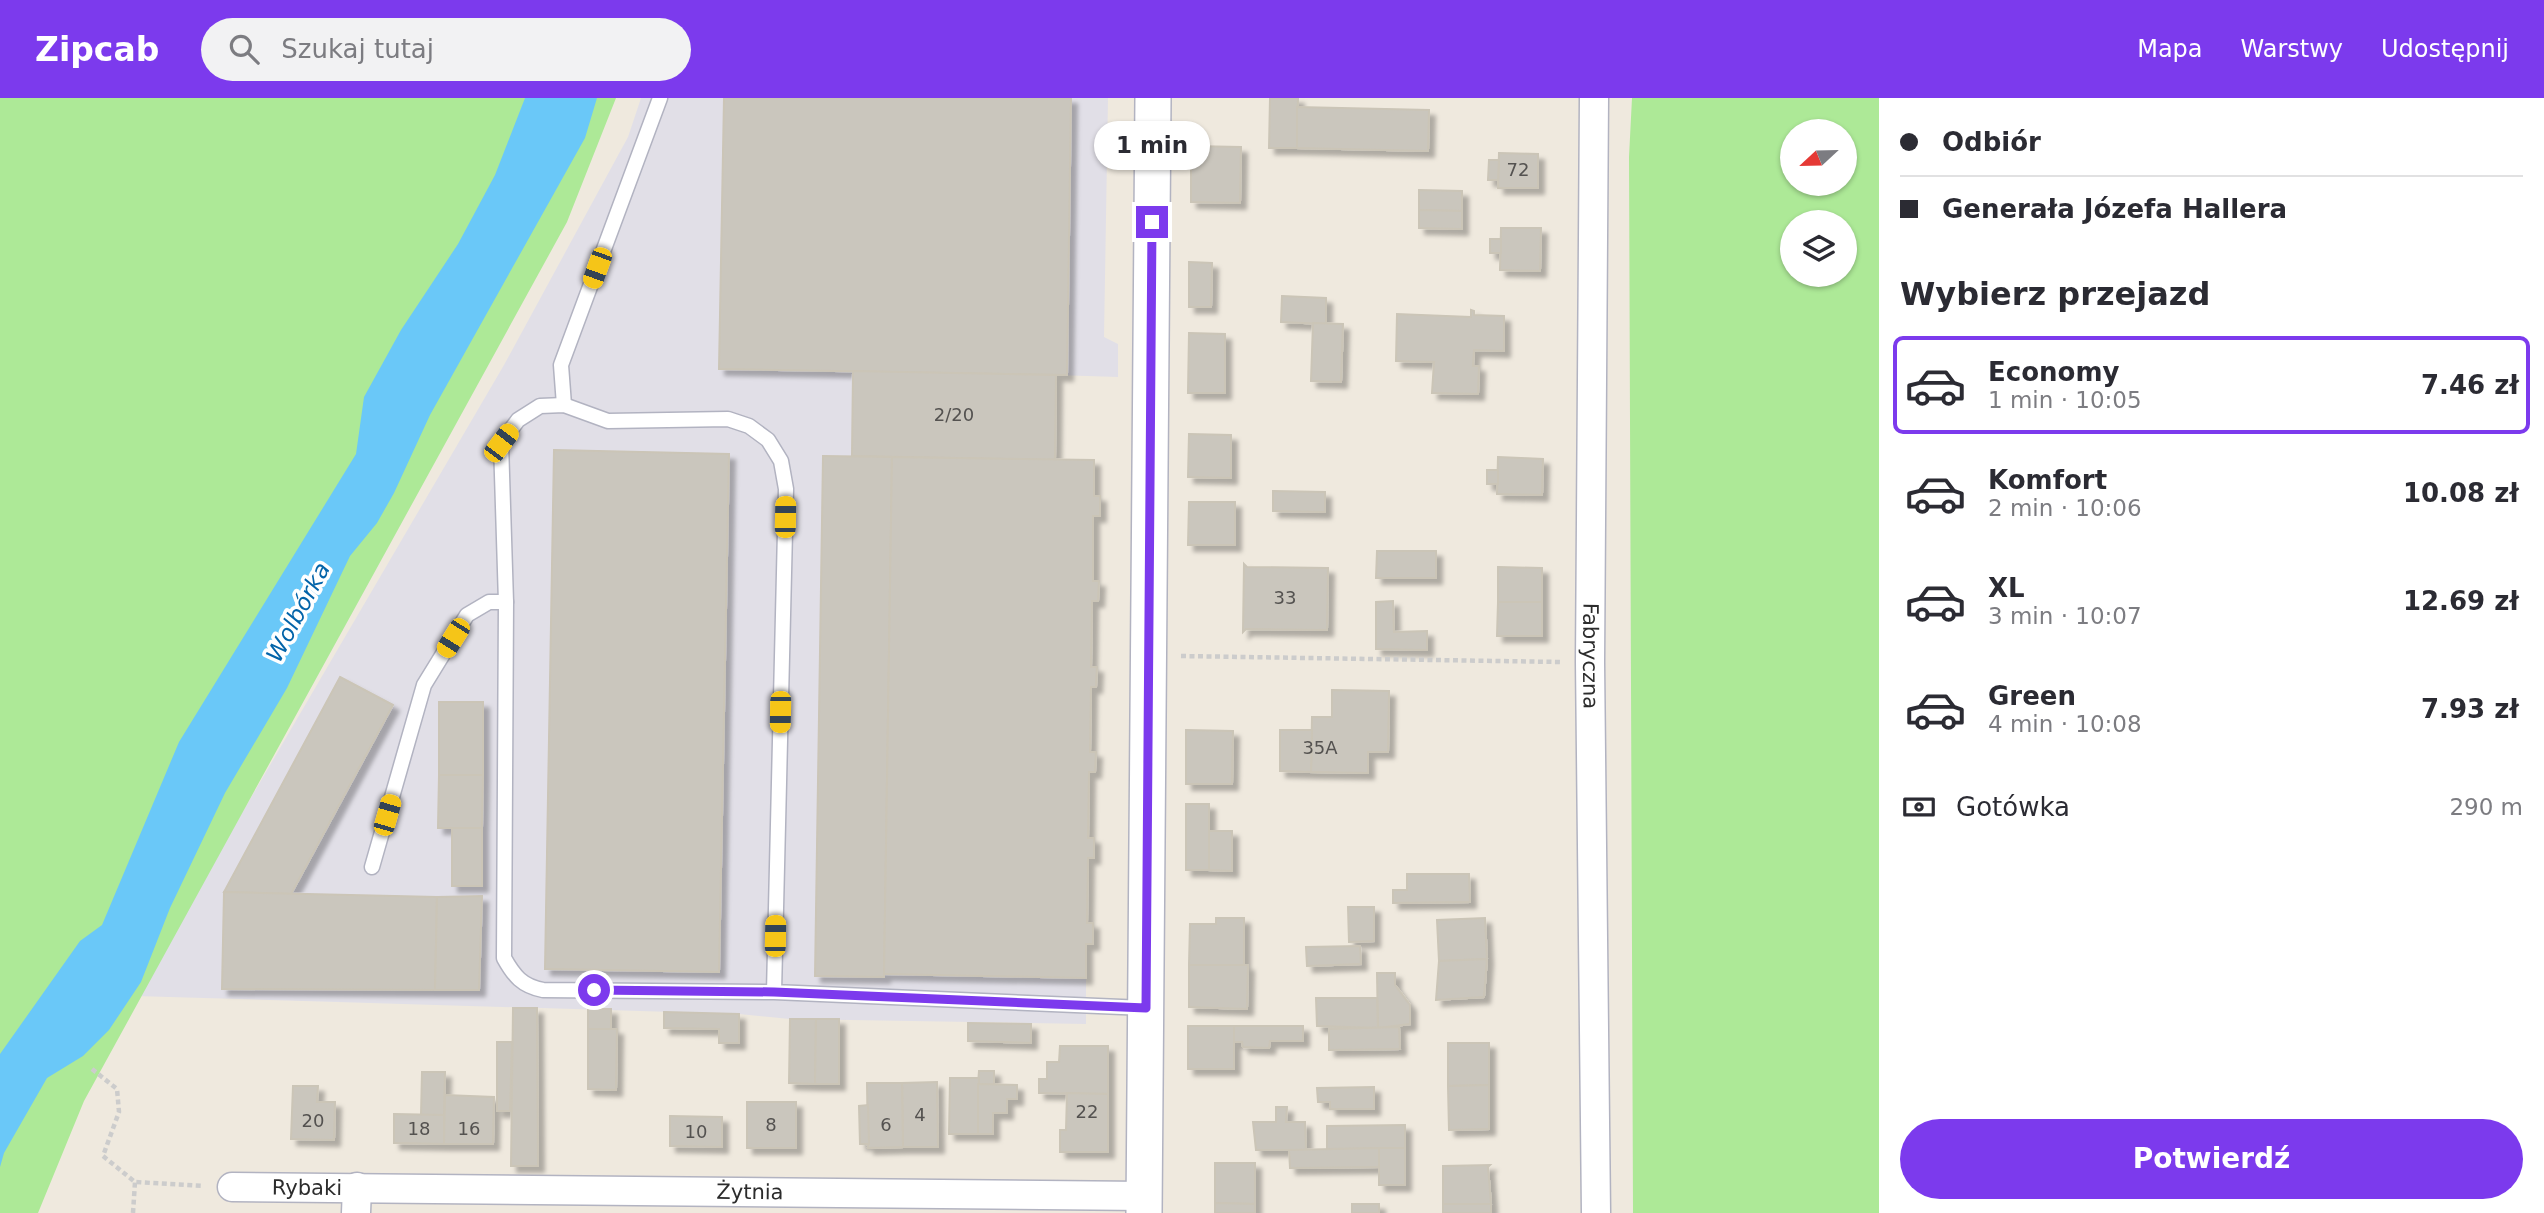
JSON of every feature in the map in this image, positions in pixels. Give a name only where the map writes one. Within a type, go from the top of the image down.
[{"type":"street","points":[[1144,1204],[1153,98]]},
{"type":"street","name":"Fabryczna","points":[[1594,98],[1590,662],[1596,1213]]},
{"type":"street","name":"Rybaki","points":[[232,1187],[357,1200]]},
{"type":"street","name":"Żytnia","points":[[357,1200],[1144,1204]]},
{"type":"lane","points":[[564,405],[561,365],[660,98]]},
{"type":"lane","points":[[774,992],[786,489],[781,461],[768,440],[749,425],[728,419],[608,421],[564,405],[540,406],[518,421],[501,443],[506,602],[504,958],[515,976],[529,987],[543,990],[774,992],[1146,1008]]},
{"type":"lane","points":[[372,867],[424,685],[467,615],[489,602],[506,602]]},
{"type":"path","points":[[1148,656],[1590,662]]},
{"type":"path","points":[[92,1069],[117,1089],[119,1112],[103,1156],[135,1182],[232,1187]]},
{"type":"path","points":[[133,1213],[135,1182]]},
{"type":"shaded area","points":[[641,98],[1108,98],[1104,337],[1118,344],[1118,377],[1056,375],[1055,459],[1094,460],[1094,495],[1100,496],[1100,516],[1093,516],[1093,581],[1099,581],[1098,601],[1092,602],[1091,666],[1097,667],[1096,687],[1091,687],[1090,752],[1096,752],[1095,772],[1089,773],[1088,838],[1094,838],[1094,858],[1088,858],[1087,923],[1093,923],[1093,944],[1086,945],[1086,1024],[790,1019],[739,1014],[135,996],[504,365],[628,137]]},
{"type":"green space","points":[[0,98],[616,98],[567,222],[84,1101],[38,1213],[0,1213]]},
{"type":"green space","points":[[1632,98],[1879,98],[1879,1213],[1633,1213],[1629,157]]},
{"type":"water","name":"Wolbórka","points":[[525,98],[597,98],[585,138],[430,415],[394,493],[377,523],[350,556],[287,688],[225,793],[170,908],[141,982],[109,1030],[83,1056],[47,1078],[4,1153],[0,1167],[0,1054],[80,941],[102,925],[179,742],[356,454],[364,397],[401,330],[458,244],[495,175]]},
{"type":"building","points":[[724,98],[1071,98],[1067,375],[719,369]]},
{"type":"building","points":[[1270,98],[1298,98],[1297,148],[1269,148]]},
{"type":"building","points":[[1297,107],[1429,110],[1428,151],[1297,148]]},
{"type":"building","points":[[1191,146],[1241,147],[1240,203],[1191,202]]},
{"type":"building","points":[[1499,153],[1538,154],[1538,188],[1498,188]]},
{"type":"building","points":[[1489,160],[1499,160],[1498,180],[1488,180]]},
{"type":"building","points":[[1419,190],[1462,191],[1462,211],[1419,210]]},
{"type":"building","points":[[1419,210],[1462,211],[1462,229],[1419,228]]},
{"type":"building","points":[[1501,228],[1541,228],[1540,271],[1500,270]]},
{"type":"building","points":[[1490,239],[1501,239],[1501,253],[1490,253]]},
{"type":"building","points":[[1189,262],[1212,263],[1211,307],[1189,307]]},
{"type":"building","points":[[1282,296],[1326,298],[1326,324],[1281,322]]},
{"type":"building","points":[[1471,310],[1474,315],[1504,316],[1504,351],[1474,350],[1473,366],[1479,366],[1478,394],[1432,393],[1434,362],[1396,361],[1397,314],[1471,317]]},
{"type":"building","points":[[1313,323],[1343,324],[1341,382],[1311,381]]},
{"type":"building","points":[[1189,333],[1225,334],[1225,393],[1188,393]]},
{"type":"building","points":[[853,371],[1056,375],[1055,460],[852,456]]},
{"type":"building","points":[[1189,434],[1231,435],[1231,478],[1188,477]]},
{"type":"building","points":[[554,450],[729,454],[719,972],[545,969]]},
{"type":"building","points":[[823,456],[892,457],[884,977],[815,976]]},
{"type":"building","points":[[892,457],[1094,460],[1094,496],[1100,496],[1100,516],[1093,516],[1093,581],[1099,581],[1098,601],[1092,601],[1091,667],[1097,667],[1096,687],[1091,687],[1090,752],[1096,752],[1095,772],[1089,772],[1088,838],[1094,838],[1094,858],[1088,858],[1087,923],[1093,923],[1093,944],[1086,944],[1086,978],[884,974]]},
{"type":"building","points":[[1498,457],[1543,459],[1542,495],[1497,494]]},
{"type":"building","points":[[1487,470],[1498,470],[1498,484],[1487,484]]},
{"type":"building","points":[[1273,491],[1325,492],[1325,512],[1273,511]]},
{"type":"building","points":[[1189,502],[1235,502],[1235,545],[1188,545]]},
{"type":"building","points":[[1377,551],[1436,551],[1436,578],[1376,578]]},
{"type":"building","points":[[1244,564],[1247,567],[1328,568],[1327,630],[1246,629],[1243,632]]},
{"type":"building","points":[[1498,567],[1542,568],[1542,602],[1498,602]]},
{"type":"building","points":[[1393,601],[1394,632],[1427,631],[1427,650],[1376,649],[1376,602]]},
{"type":"building","points":[[1498,602],[1542,602],[1542,636],[1497,636]]},
{"type":"building","points":[[340,677],[393,705],[291,894],[224,892]]},
{"type":"building","points":[[1332,690],[1389,691],[1388,752],[1368,752],[1368,773],[1311,772],[1312,717],[1332,717]]},
{"type":"building","points":[[439,702],[483,702],[483,775],[439,775]]},
{"type":"building","points":[[1186,730],[1233,731],[1232,784],[1186,784]]},
{"type":"building","points":[[1280,730],[1312,730],[1311,772],[1280,771]]},
{"type":"building","points":[[439,775],[483,775],[482,828],[438,828]]},
{"type":"building","points":[[1186,804],[1209,804],[1209,870],[1186,870]]},
{"type":"building","points":[[452,828],[482,828],[482,886],[452,886]]},
{"type":"building","points":[[1209,831],[1232,831],[1232,871],[1209,870]]},
{"type":"building","points":[[1407,874],[1469,874],[1470,902],[1393,903],[1393,890],[1407,890]]},
{"type":"building","points":[[224,892],[437,897],[435,990],[222,989]]},
{"type":"building","points":[[482,896],[479,990],[435,990],[437,897]]},
{"type":"building","points":[[1348,907],[1374,907],[1374,941],[1349,942]]},
{"type":"building","points":[[1216,918],[1244,918],[1244,965],[1189,965],[1190,924],[1216,924]]},
{"type":"building","points":[[1485,918],[1487,959],[1439,961],[1437,920]]},
{"type":"building","points":[[1360,946],[1361,964],[1307,966],[1306,947]]},
{"type":"building","points":[[1487,959],[1484,997],[1436,1000],[1439,961]]},
{"type":"building","points":[[1189,965],[1248,965],[1247,1009],[1189,1007]]},
{"type":"building","points":[[1377,973],[1395,973],[1395,985],[1410,1005],[1410,1024],[1378,1028]]},
{"type":"building","points":[[1316,998],[1377,998],[1378,1028],[1317,1026]]},
{"type":"building","points":[[513,1008],[537,1008],[538,1166],[511,1166]]},
{"type":"building","points":[[588,1009],[611,1009],[611,1029],[588,1029]]},
{"type":"building","points":[[664,1012],[739,1014],[739,1043],[719,1043],[719,1029],[664,1028]]},
{"type":"building","points":[[790,1019],[816,1019],[815,1084],[789,1083]]},
{"type":"building","points":[[816,1019],[839,1019],[839,1084],[815,1084]]},
{"type":"building","points":[[968,1023],[1031,1024],[1031,1043],[968,1041]]},
{"type":"building","points":[[1188,1026],[1234,1026],[1234,1069],[1188,1069]]},
{"type":"building","points":[[1234,1026],[1303,1026],[1303,1041],[1270,1041],[1269,1048],[1243,1047],[1242,1042],[1234,1042]]},
{"type":"building","points":[[1399,1027],[1400,1049],[1329,1050],[1329,1029]]},
{"type":"building","points":[[588,1029],[617,1029],[616,1090],[588,1089]]},
{"type":"building","points":[[497,1042],[512,1042],[510,1111],[497,1111]]},
{"type":"building","points":[[1448,1043],[1489,1043],[1489,1085],[1448,1086]]},
{"type":"building","points":[[1060,1046],[1108,1046],[1108,1094],[1039,1093],[1039,1079],[1047,1079],[1047,1062],[1059,1062]]},
{"type":"building","points":[[979,1071],[994,1071],[994,1085],[978,1084]]},
{"type":"building","points":[[422,1072],[445,1072],[444,1115],[421,1115]]},
{"type":"building","points":[[950,1078],[979,1078],[978,1134],[949,1134]]},
{"type":"building","points":[[937,1082],[938,1147],[903,1147],[902,1083]]},
{"type":"building","points":[[867,1083],[902,1083],[903,1147],[868,1148]]},
{"type":"building","points":[[978,1084],[1017,1085],[1017,1099],[1007,1099],[1007,1113],[993,1113],[993,1134],[978,1134]]},
{"type":"building","points":[[1489,1085],[1489,1129],[1449,1130],[1448,1086]]},
{"type":"building","points":[[293,1086],[318,1086],[317,1102],[335,1102],[334,1140],[291,1139]]},
{"type":"building","points":[[1374,1087],[1374,1109],[1330,1109],[1330,1102],[1318,1102],[1317,1088]]},
{"type":"building","points":[[1067,1093],[1108,1094],[1108,1152],[1060,1152],[1060,1130],[1066,1130]]},
{"type":"building","points":[[445,1095],[494,1097],[493,1144],[444,1144]]},
{"type":"building","points":[[747,1102],[796,1102],[796,1148],[747,1148]]},
{"type":"building","points":[[868,1105],[869,1144],[860,1144],[859,1106]]},
{"type":"building","points":[[1276,1107],[1287,1107],[1286,1122],[1305,1122],[1306,1150],[1256,1150],[1253,1122],[1276,1122]]},
{"type":"building","points":[[394,1114],[444,1115],[444,1144],[394,1143]]},
{"type":"building","points":[[670,1116],[722,1117],[722,1147],[670,1146]]},
{"type":"building","points":[[1405,1125],[1405,1148],[1327,1149],[1327,1126]]},
{"type":"building","points":[[1379,1148],[1379,1167],[1290,1168],[1289,1150]]},
{"type":"building","points":[[1379,1148],[1405,1148],[1405,1185],[1379,1185]]},
{"type":"building","points":[[1215,1163],[1255,1163],[1255,1204],[1215,1203]]},
{"type":"building","points":[[1490,1165],[1491,1204],[1443,1204],[1443,1166]]},
{"type":"building","points":[[1215,1203],[1255,1204],[1255,1213],[1215,1213]]},
{"type":"building","points":[[1352,1204],[1379,1204],[1379,1213],[1352,1213]]},
{"type":"building","points":[[1443,1204],[1491,1204],[1491,1213],[1443,1213]]},
{"type":"route","points":[[594,990],[774,992],[1146,1008],[1152,222]]}]
